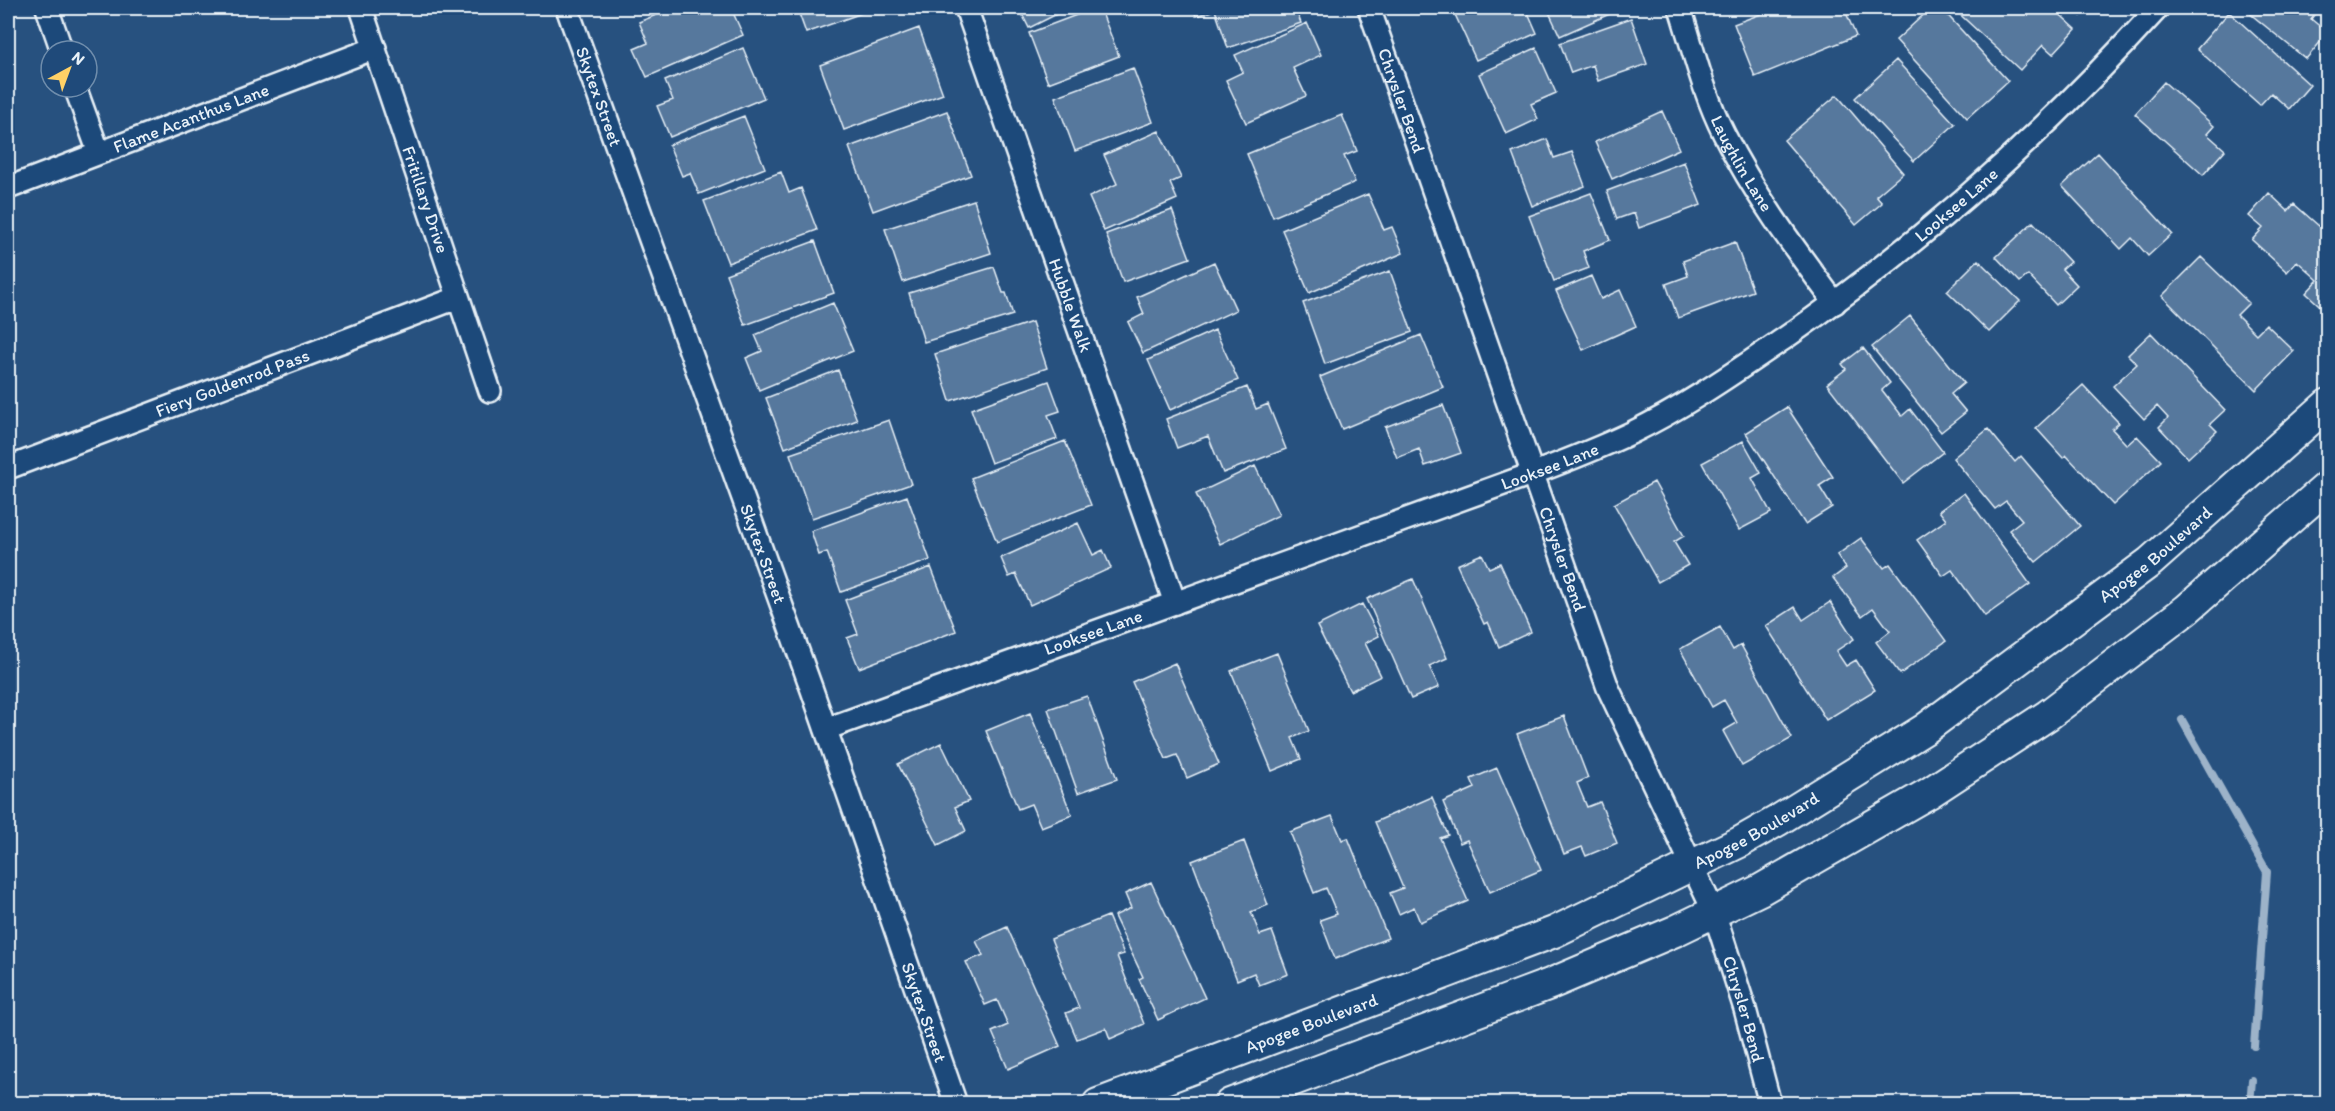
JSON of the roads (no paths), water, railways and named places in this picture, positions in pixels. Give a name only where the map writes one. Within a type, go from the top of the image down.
[{"type":"street","points":[[47,8],[58,39]]},
{"type":"street","name":"Fritillary Drive","points":[[361,8],[490,391]]},
{"type":"street","name":"Skytex Street","points":[[567,8],[825,729],[956,1104]]},
{"type":"street","name":"Hubble Walk","points":[[966,8],[1175,603]]},
{"type":"street","name":"Chrysler Bend","points":[[1369,8],[1608,688],[1714,912],[1745,1009],[1770,1104]]},
{"type":"street","name":"Laughlin Lane","points":[[1680,8],[1703,81],[1723,132],[1752,186],[1835,303]]},
{"type":"street","name":"Looksee Lane","points":[[825,729],[1534,473],[1631,433],[1696,398],[1835,303],[1935,226],[2027,143],[2158,8]]},
{"type":"street","name":"Flame Acanthus Lane","points":[[8,188],[375,48]]},
{"type":"street","points":[[79,99],[99,153]]},
{"type":"street","name":"Fiery Goldenrod Pass","points":[[8,468],[457,298]]},
{"type":"street","name":"Apogee Boulevard","points":[[1098,1104],[1554,932],[1740,842],[1777,821],[1925,729],[2150,562],[2328,404]]},
{"type":"street","points":[[1230,1104],[1536,990],[1760,890],[1929,793],[2048,714],[2186,610],[2328,486]]},
{"type":"waterway","points":[[2182,720],[2267,872],[2254,1046]]},
{"type":"waterway","points":[[2250,1104],[2252,1080]]}]
